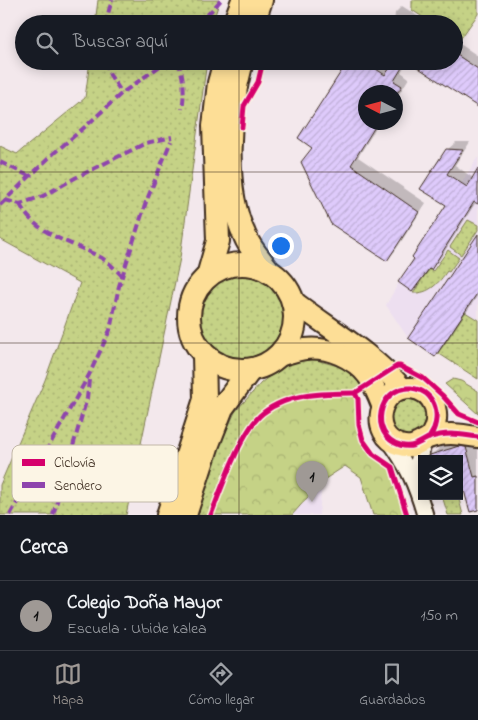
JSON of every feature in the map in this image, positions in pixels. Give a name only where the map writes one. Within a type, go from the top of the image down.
[{"type":"highway","points":[[237,15],[243,0]]},
{"type":"highway","points":[[255,15],[261,0]]},
{"type":"highway","points":[[208,276],[218,241],[214,126],[219,83],[223,70]]},
{"type":"highway","points":[[240,70],[233,107],[229,148],[232,195],[245,237],[269,271]]},
{"type":"highway","points":[[238,264],[254,265],[269,271],[280,279],[288,289],[293,301],[295,316],[293,331],[288,345],[278,356],[265,365],[250,370],[233,370],[218,364],[204,354],[194,340],[189,323],[190,306],[196,290],[208,276],[222,268],[238,264]]},
{"type":"highway","points":[[178,484],[205,399],[204,354]]},
{"type":"highway","points":[[185,515],[222,408],[250,370]]},
{"type":"highway","points":[[168,515],[172,502]]},
{"type":"main road","points":[[293,301],[359,348],[392,376],[402,389]]},
{"type":"main road","points":[[278,356],[305,349],[320,349],[338,353],[355,364],[367,375],[382,405]]},
{"type":"main road","points":[[411,388],[419,390],[426,395],[436,408],[457,425],[473,432],[478,437],[452,434],[408,446],[400,445],[386,436],[382,429],[380,421],[382,405],[387,397],[394,392],[411,388]]},
{"type":"main road","points":[[426,440],[436,424],[436,408]]},
{"type":"street","points":[[386,436],[405,461],[417,486],[425,515]]},
{"type":"street","points":[[417,486],[418,462],[426,440]]},
{"type":"shaded area","points":[[478,157],[478,320],[465,312],[435,357],[408,338],[386,305],[413,258]]},
{"type":"shaded area","points":[[322,481],[319,515],[292,515],[315,490]]},
{"type":"green space","points":[[98,0],[220,0],[215,15],[96,15]]},
{"type":"green space","points":[[412,0],[478,0],[478,14],[463,35],[463,15],[420,15],[412,10]]},
{"type":"green space","points":[[89,70],[206,70],[180,258],[141,445],[17,445],[45,380],[80,283],[0,239],[0,146],[17,154],[85,98]]},
{"type":"green space","points":[[468,220],[478,225],[478,230],[461,255],[450,247]]},
{"type":"green space","points":[[448,250],[459,258],[449,272],[447,271],[441,280],[429,290],[413,293],[429,269],[433,271]]},
{"type":"green space","points":[[242,276],[258,279],[271,288],[280,301],[283,317],[280,333],[271,346],[258,355],[242,358],[226,355],[213,346],[204,333],[201,317],[204,301],[213,288],[226,279]]},
{"type":"green space","points":[[465,312],[478,320],[478,379],[438,353]]},
{"type":"green space","points":[[290,360],[316,360],[345,368],[365,386],[357,391],[314,393],[283,400],[257,415],[234,454],[210,515],[197,515],[220,445],[235,412],[261,383]]},
{"type":"green space","points":[[453,379],[461,381],[478,391],[478,414],[445,384]]},
{"type":"green space","points":[[352,391],[360,437],[370,453],[391,471],[405,515],[373,515],[361,477],[345,466],[322,481],[292,515],[210,515],[239,441],[258,413],[275,403],[292,397]]},
{"type":"green space","points":[[408,399],[421,405],[427,418],[421,431],[408,437],[395,431],[389,418],[395,405]]},
{"type":"green space","points":[[12,457],[12,502],[129,502],[126,515],[0,515],[0,485]]},
{"type":"green space","points":[[443,500],[459,500],[463,515],[448,515]]},
{"type":"building","points":[[463,59],[478,69],[478,107],[422,70],[463,70]]},
{"type":"building","points":[[342,70],[378,70],[385,75],[389,70],[401,70],[394,81],[400,85],[358,85],[358,130],[373,130],[351,165],[419,212],[387,261],[331,224],[301,162],[312,148],[298,138]]},
{"type":"building","points":[[446,149],[463,150],[447,174],[467,187],[478,168],[478,204],[474,202],[431,270],[429,269],[412,292],[398,282],[446,205],[420,189]]},
{"type":"building","points":[[478,234],[478,292],[435,357],[408,338]]},
{"type":"building","points":[[459,446],[466,447],[474,477],[478,476],[478,510],[470,512],[463,487],[463,455],[430,455]]},
{"type":"marked path","points":[[108,15],[112,0]]},
{"type":"marked path","points":[[207,15],[221,0]]},
{"type":"marked path","points":[[108,70],[122,93]]},
{"type":"marked path","points":[[0,205],[54,153],[122,93],[154,70]]},
{"type":"marked path","points":[[181,70],[183,85],[182,109]]},
{"type":"marked path","points":[[5,200],[20,204],[43,196],[146,143],[172,137]]},
{"type":"marked path","points":[[50,445],[89,375],[110,330],[119,286],[146,202],[171,141]]},
{"type":"marked path","points":[[0,162],[29,176]]},
{"type":"marked path","points":[[20,204],[34,223],[54,236],[101,258],[122,276]]},
{"type":"marked path","points":[[73,445],[87,398],[89,380]]},
{"type":"marked path","points":[[10,515],[17,502]]},
{"type":"marked path","points":[[53,515],[57,502]]},
{"type":"cycle path","points":[[242,127],[244,106],[258,82],[261,70]]},
{"type":"cycle path","points":[[355,393],[397,366],[400,366],[423,378],[459,414],[478,422]]},
{"type":"cycle path","points":[[429,438],[433,431],[436,415],[432,400],[420,390],[411,388],[400,389],[391,395],[381,412],[381,422],[384,432],[390,440],[400,445],[412,446],[418,443],[428,438],[430,437],[446,434],[478,437]]},
{"type":"cycle path","points":[[355,393],[358,399],[359,425],[363,440],[373,454],[392,467],[407,515]]},
{"type":"cycle path","points":[[211,515],[240,445],[247,432],[263,413],[273,406],[295,398],[319,394],[355,393]]},
{"type":"place","name":"Colegio Doña Mayor","points":[[312,502]]}]
